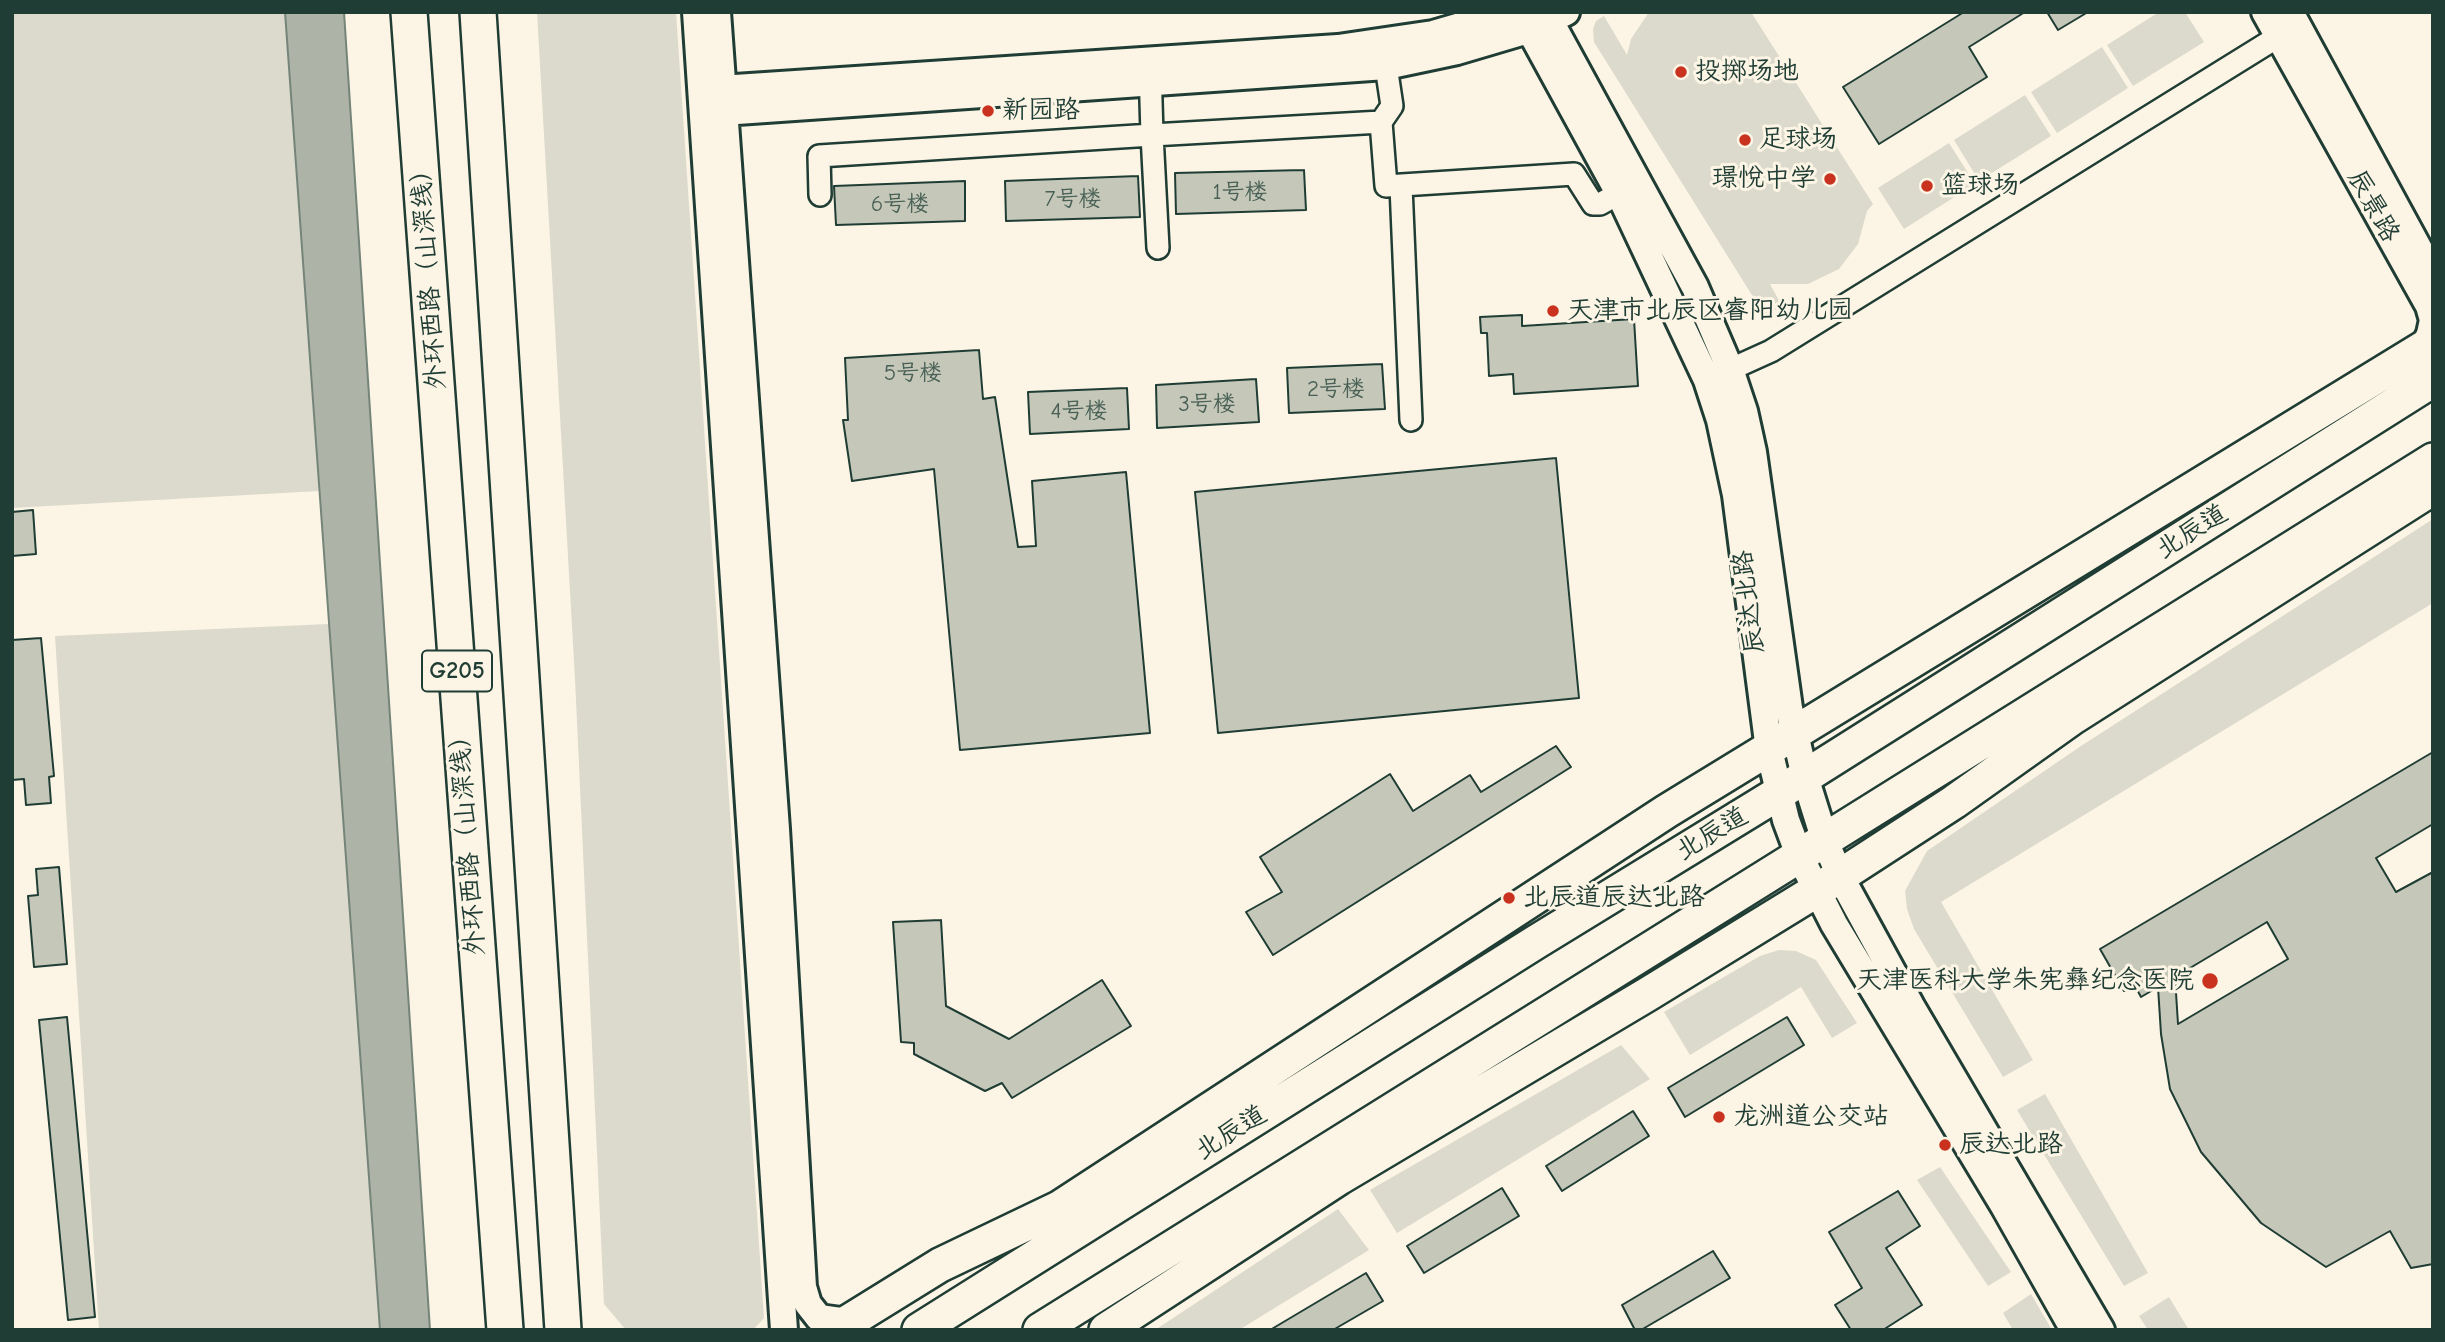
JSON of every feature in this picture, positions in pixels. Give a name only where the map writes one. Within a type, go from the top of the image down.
[{"type":"highway","name":"外环西路（山深线）","points":[[409,12],[505,1330]]},
{"type":"highway","name":"G205","points":[[478,12],[563,1330]]},
{"type":"main road","points":[[841,1326],[940,1265],[1059,1208],[1667,811],[2429,345]]},
{"type":"main road","name":"北辰道","points":[[919,1330],[1536,942],[1792,785],[2433,380]]},
{"type":"main road","points":[[1040,1330],[2433,460]]},
{"type":"main road","points":[[1105,1330],[1339,1178],[1828,883],[1966,794],[2072,718],[2433,488]]},
{"type":"main road","points":[[560,1292],[576,1330]]},
{"type":"street","points":[[696,12],[713,101],[775,815],[803,1287],[808,1304],[819,1318],[841,1326]]},
{"type":"street","points":[[717,12],[713,101],[783,1330]]},
{"type":"street","name":"辰景路","points":[[2265,12],[2289,24],[2433,275]]},
{"type":"street","points":[[713,101],[1150,72],[1386,66],[1457,51],[1536,17]]},
{"type":"street","points":[[1150,72],[1385,43],[1536,17]]},
{"type":"street","name":"辰达北路","points":[[1536,17],[1629,188],[1718,375],[1744,411],[1753,452],[1778,644],[1781,742],[1812,848],[1828,883],[2074,1330]]},
{"type":"street","points":[[1718,375],[1771,351],[2289,24]]},
{"type":"street","name":"辰景路","points":[[2289,24],[2429,306],[2433,320],[2429,345],[2394,404]]},
{"type":"street","points":[[1386,66],[1392,106],[1381,122],[1386,187],[1574,174],[1593,204],[1600,204],[1629,188]]},
{"type":"street","points":[[1150,72],[1158,248]]},
{"type":"street","points":[[820,195],[819,156],[1381,122]]},
{"type":"street","points":[[1401,186],[1411,420]]},
{"type":"street","name":"辰达北路","points":[[1828,883],[1911,1006],[2101,1330]]},
{"type":"shaded area","points":[[12,12],[285,12],[319,491],[12,508]]},
{"type":"shaded area","points":[[285,12],[344,12],[430,1330],[380,1330]]},
{"type":"shaded area","points":[[537,12],[676,12],[764,1318],[753,1330],[626,1330],[604,1304],[575,679]]},
{"type":"shaded area","points":[[1649,12],[1751,12],[1873,204],[1867,211],[1858,244],[1839,269],[1808,284],[1770,284],[1782,306],[1765,316],[1594,42],[1593,29],[1596,21],[1604,16],[1627,55],[1631,39]]},
{"type":"shaded area","points":[[2159,12],[2185,12],[2204,42],[2133,86],[2107,45]]},
{"type":"shaded area","name":"篮球场","points":[[2102,47],[2128,88],[2057,133],[2031,92]]},
{"type":"shaded area","name":"篮球场","points":[[2025,95],[2051,136],[1979,181],[1954,140]]},
{"type":"shaded area","name":"篮球场","points":[[1949,143],[1975,184],[1904,229],[1878,188]]},
{"type":"shaded area","points":[[2433,519],[2433,603],[1941,902],[2033,1060],[2003,1077],[1914,929],[1907,909],[1905,891],[1927,851],[2081,746]]},
{"type":"shaded area","points":[[329,624],[380,1330],[99,1330],[55,636]]},
{"type":"shaded area","points":[[1779,950],[1796,951],[1816,960],[1857,1023],[1832,1038],[1801,987],[1690,1055],[1664,1012],[1760,956]]},
{"type":"shaded area","points":[[1621,1045],[1650,1079],[1397,1233],[1370,1190]]},
{"type":"shaded area","points":[[2045,1094],[2148,1273],[2124,1286],[2017,1110]]},
{"type":"shaded area","points":[[1940,1167],[2011,1272],[1988,1286],[1917,1180]]},
{"type":"shaded area","points":[[1338,1209],[1369,1250],[1239,1330],[1155,1330]]},
{"type":"shaded area","points":[[2031,1294],[2052,1330],[2013,1330],[2003,1313]]},
{"type":"shaded area","points":[[2169,1297],[2189,1330],[2148,1330],[2139,1316]]},
{"type":"building","points":[[1964,12],[2025,12],[1969,47],[1987,77],[1879,144],[1843,87]]},
{"type":"building","points":[[2047,12],[2088,12],[2058,30]]},
{"type":"building","points":[[1304,170],[1306,210],[1176,214],[1175,173]]},
{"type":"building","points":[[1138,176],[1140,217],[1006,221],[1005,181]]},
{"type":"building","points":[[965,181],[965,221],[836,225],[834,186]]},
{"type":"building","points":[[1522,315],[1522,326],[1634,319],[1638,386],[1514,394],[1513,374],[1489,376],[1487,333],[1481,333],[1480,317]]},
{"type":"building","points":[[979,350],[983,399],[995,397],[1018,547],[1036,546],[1032,481],[1126,472],[1150,733],[960,750],[934,469],[852,481],[843,420],[848,420],[845,358]]},
{"type":"building","points":[[1382,364],[1385,409],[1289,413],[1287,368]]},
{"type":"building","points":[[1256,379],[1259,422],[1157,428],[1156,385]]},
{"type":"building","points":[[1127,388],[1129,429],[1030,434],[1028,392]]},
{"type":"building","points":[[1556,458],[1579,698],[1218,733],[1195,492]]},
{"type":"building","points":[[33,510],[36,554],[12,556],[12,512]]},
{"type":"building","points":[[41,638],[54,776],[49,777],[51,803],[26,805],[24,779],[12,780],[12,640]]},
{"type":"building","points":[[1556,746],[1571,767],[1273,955],[1246,912],[1282,892],[1260,857],[1390,774],[1413,811],[1470,775],[1481,792]]},
{"type":"building","points":[[2433,752],[2433,824],[2376,858],[2396,892],[2433,872],[2433,1264],[2411,1268],[2390,1231],[2326,1267],[2261,1223],[2201,1152],[2170,1089],[2161,1034],[2158,987],[2141,997],[2135,986],[2124,991],[2100,949]],"holes":[[[2267,922],[2288,959],[2178,1024],[2175,977]]]},
{"type":"building","points":[[59,867],[67,964],[34,967],[28,896],[38,895],[36,869]]},
{"type":"building","points":[[941,920],[946,1006],[1009,1039],[1102,980],[1131,1026],[1012,1098],[1002,1083],[985,1091],[914,1054],[914,1043],[901,1042],[893,922]]},
{"type":"building","points":[[67,1017],[95,1317],[68,1320],[39,1020]]},
{"type":"building","points":[[1787,1017],[1804,1045],[1685,1117],[1668,1088]]},
{"type":"building","points":[[1633,1111],[1649,1136],[1562,1191],[1546,1166]]},
{"type":"building","points":[[1502,1188],[1519,1216],[1424,1273],[1407,1246]]},
{"type":"building","points":[[1898,1191],[1920,1226],[1886,1248],[1922,1305],[1883,1330],[1851,1330],[1835,1305],[1862,1288],[1829,1232]]},
{"type":"building","points":[[1713,1251],[1730,1278],[1641,1330],[1635,1330],[1622,1305]]},
{"type":"building","points":[[1366,1273],[1383,1301],[1333,1330],[1270,1330]]},
{"type":"place","name":"投掷场地","points":[[1681,72]]},
{"type":"place","name":"新园路","points":[[988,111]]},
{"type":"place","name":"足球场","points":[[1745,140]]},
{"type":"place","name":"璟悦中学","points":[[1830,179]]},
{"type":"place","name":"篮球场","points":[[1927,186]]},
{"type":"place","name":"天津市北辰区睿阳幼儿园","points":[[1553,311]]},
{"type":"place","name":"北辰道辰达北路","points":[[1509,898]]},
{"type":"place","name":"天津医科大学朱宪彝纪念医院","points":[[2210,981]]},
{"type":"place","name":"龙洲道公交站","points":[[1719,1117]]},
{"type":"place","name":"辰达北路","points":[[1945,1145]]}]
